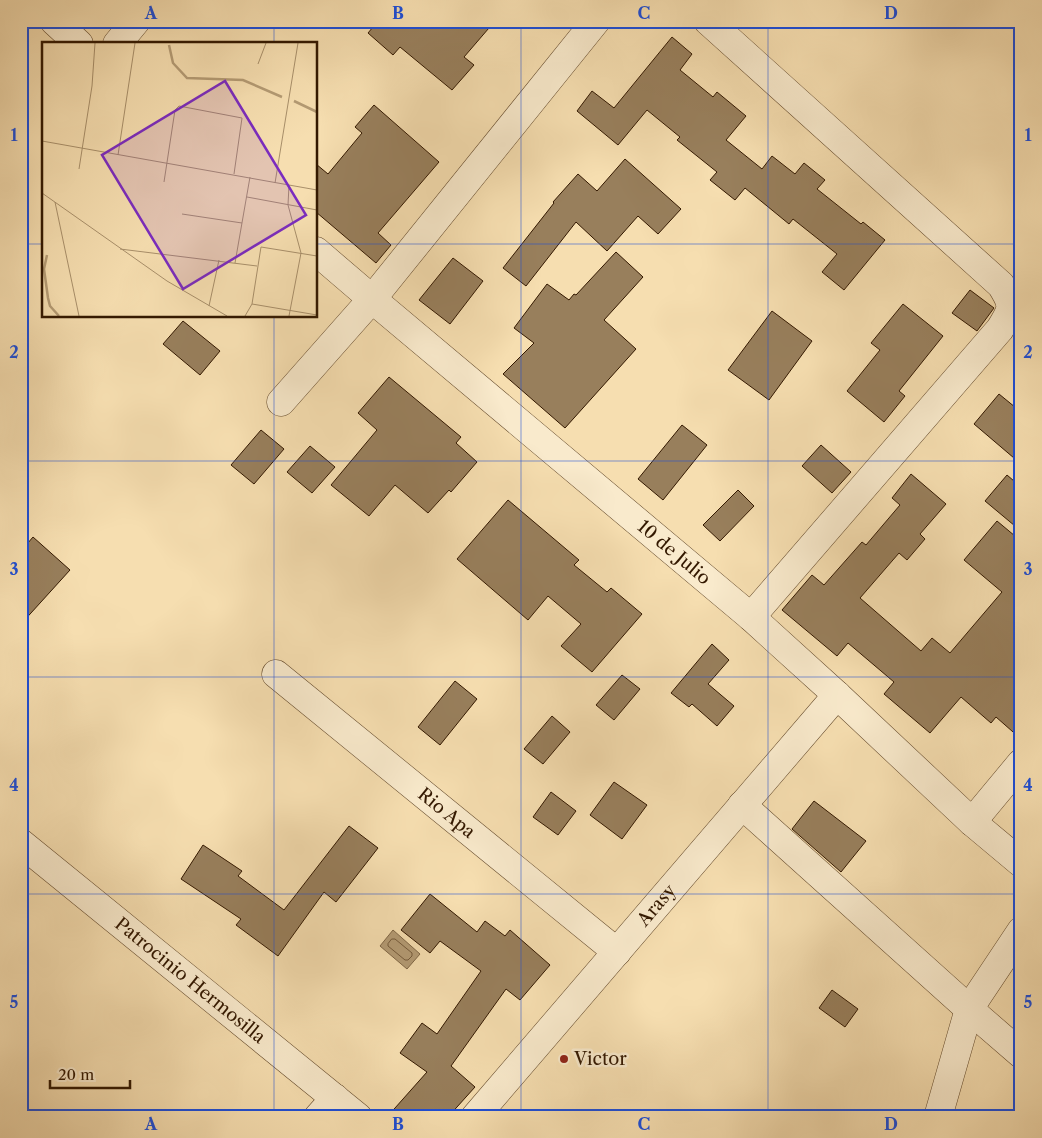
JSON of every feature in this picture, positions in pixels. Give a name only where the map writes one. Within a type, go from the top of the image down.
[{"type":"street","points":[[54,21],[77,42]]},
{"type":"street","points":[[119,42],[136,21]]},
{"type":"street","points":[[281,402],[372,299],[596,21]]},
{"type":"street","points":[[708,21],[1001,285],[1010,300],[1010,313],[1000,329],[751,617]]},
{"type":"street","name":"10 de Julio","points":[[318,253],[751,617],[972,822],[1021,863]]},
{"type":"street","name":"Rio Apa","points":[[276,674],[617,952]]},
{"type":"street","name":"Arasy","points":[[475,1117],[837,695]]},
{"type":"street","points":[[972,822],[1021,762]]},
{"type":"street","points":[[742,806],[1021,1054]]},
{"type":"street","name":"Patrocinio Hermosilla","points":[[21,843],[326,1108],[358,1117]]},
{"type":"street","points":[[938,1117],[969,1009],[1021,931]]},
{"type":"water","points":[[393,930],[420,954],[407,969],[380,946]]},
{"type":"building","points":[[378,21],[495,21],[464,57],[474,65],[452,90],[400,47],[393,55],[368,33]]},
{"type":"building","points":[[672,37],[692,54],[680,70],[713,97],[717,92],[746,116],[726,140],[762,169],[772,156],[795,174],[804,163],[825,180],[817,189],[861,224],[863,222],[885,240],[844,290],[822,272],[837,254],[793,219],[789,224],[745,188],[735,200],[710,180],[717,172],[677,140],[680,137],[647,110],[618,145],[577,111],[592,91],[614,108]]},
{"type":"building","points":[[374,105],[439,162],[378,233],[391,245],[376,263],[318,214],[318,166],[328,174],[362,133],[355,127]]},
{"type":"building","points":[[625,159],[681,209],[658,234],[638,216],[607,251],[576,222],[526,286],[503,268],[553,202],[578,174],[597,191]]},
{"type":"building","points":[[616,252],[643,277],[604,320],[636,349],[565,428],[503,374],[534,343],[514,328],[547,284],[569,300],[574,294],[576,295]]},
{"type":"building","points":[[453,258],[483,281],[450,324],[419,300]]},
{"type":"building","points":[[970,290],[994,308],[977,331],[952,313]]},
{"type":"building","points":[[903,304],[943,336],[899,391],[905,396],[884,422],[847,391],[880,350],[871,343]]},
{"type":"building","points":[[772,311],[812,341],[769,400],[728,370]]},
{"type":"building","points":[[183,321],[220,351],[200,375],[163,344]]},
{"type":"building","points":[[389,377],[461,437],[456,443],[477,462],[451,492],[449,490],[428,513],[395,485],[369,516],[331,485],[377,430],[358,413]]},
{"type":"building","points":[[999,394],[1021,412],[1021,464],[974,424]]},
{"type":"building","points":[[682,425],[707,445],[663,500],[638,479]]},
{"type":"building","points":[[261,430],[284,449],[254,484],[231,465]]},
{"type":"building","points":[[821,445],[851,472],[832,493],[802,466]]},
{"type":"building","points":[[310,446],[335,467],[312,493],[287,472]]},
{"type":"building","points":[[911,474],[946,504],[920,534],[925,539],[907,560],[899,553],[860,598],[921,651],[932,638],[950,653],[1002,592],[964,560],[997,521],[1021,541],[1021,739],[996,717],[991,723],[961,697],[930,733],[884,694],[894,682],[848,643],[837,656],[782,610],[812,575],[824,585],[862,542],[866,545],[900,505],[892,498]]},
{"type":"building","points":[[1007,475],[1021,487],[1021,531],[985,501]]},
{"type":"building","points":[[738,490],[754,506],[720,541],[703,525]]},
{"type":"building","points":[[508,500],[579,560],[574,565],[607,592],[611,588],[642,614],[592,672],[561,646],[581,624],[548,596],[528,620],[457,559]]},
{"type":"building","points":[[33,537],[70,570],[21,624],[21,551]]},
{"type":"building","points":[[712,644],[729,660],[708,684],[734,706],[717,726],[692,704],[689,707],[671,693]]},
{"type":"building","points":[[622,675],[640,689],[614,720],[596,705]]},
{"type":"building","points":[[455,681],[477,699],[440,745],[418,727]]},
{"type":"building","points":[[552,716],[570,732],[543,764],[524,749]]},
{"type":"building","points":[[614,782],[647,805],[622,839],[590,815]]},
{"type":"building","points":[[551,792],[576,811],[558,835],[533,817]]},
{"type":"building","points":[[814,801],[866,841],[841,872],[792,829]]},
{"type":"building","points":[[349,826],[378,848],[336,902],[324,892],[278,956],[236,925],[241,919],[181,879],[203,845],[242,871],[238,876],[284,910]]},
{"type":"building","points":[[430,894],[477,932],[485,921],[505,936],[510,930],[550,965],[520,1000],[506,989],[451,1066],[475,1087],[448,1117],[387,1117],[427,1072],[400,1053],[422,1023],[437,1034],[481,971],[440,941],[430,953],[401,930]]},
{"type":"building","points":[[832,990],[858,1009],[845,1027],[819,1008]]},
{"type":"place","name":"Victor","points":[[564,1059]]}]
